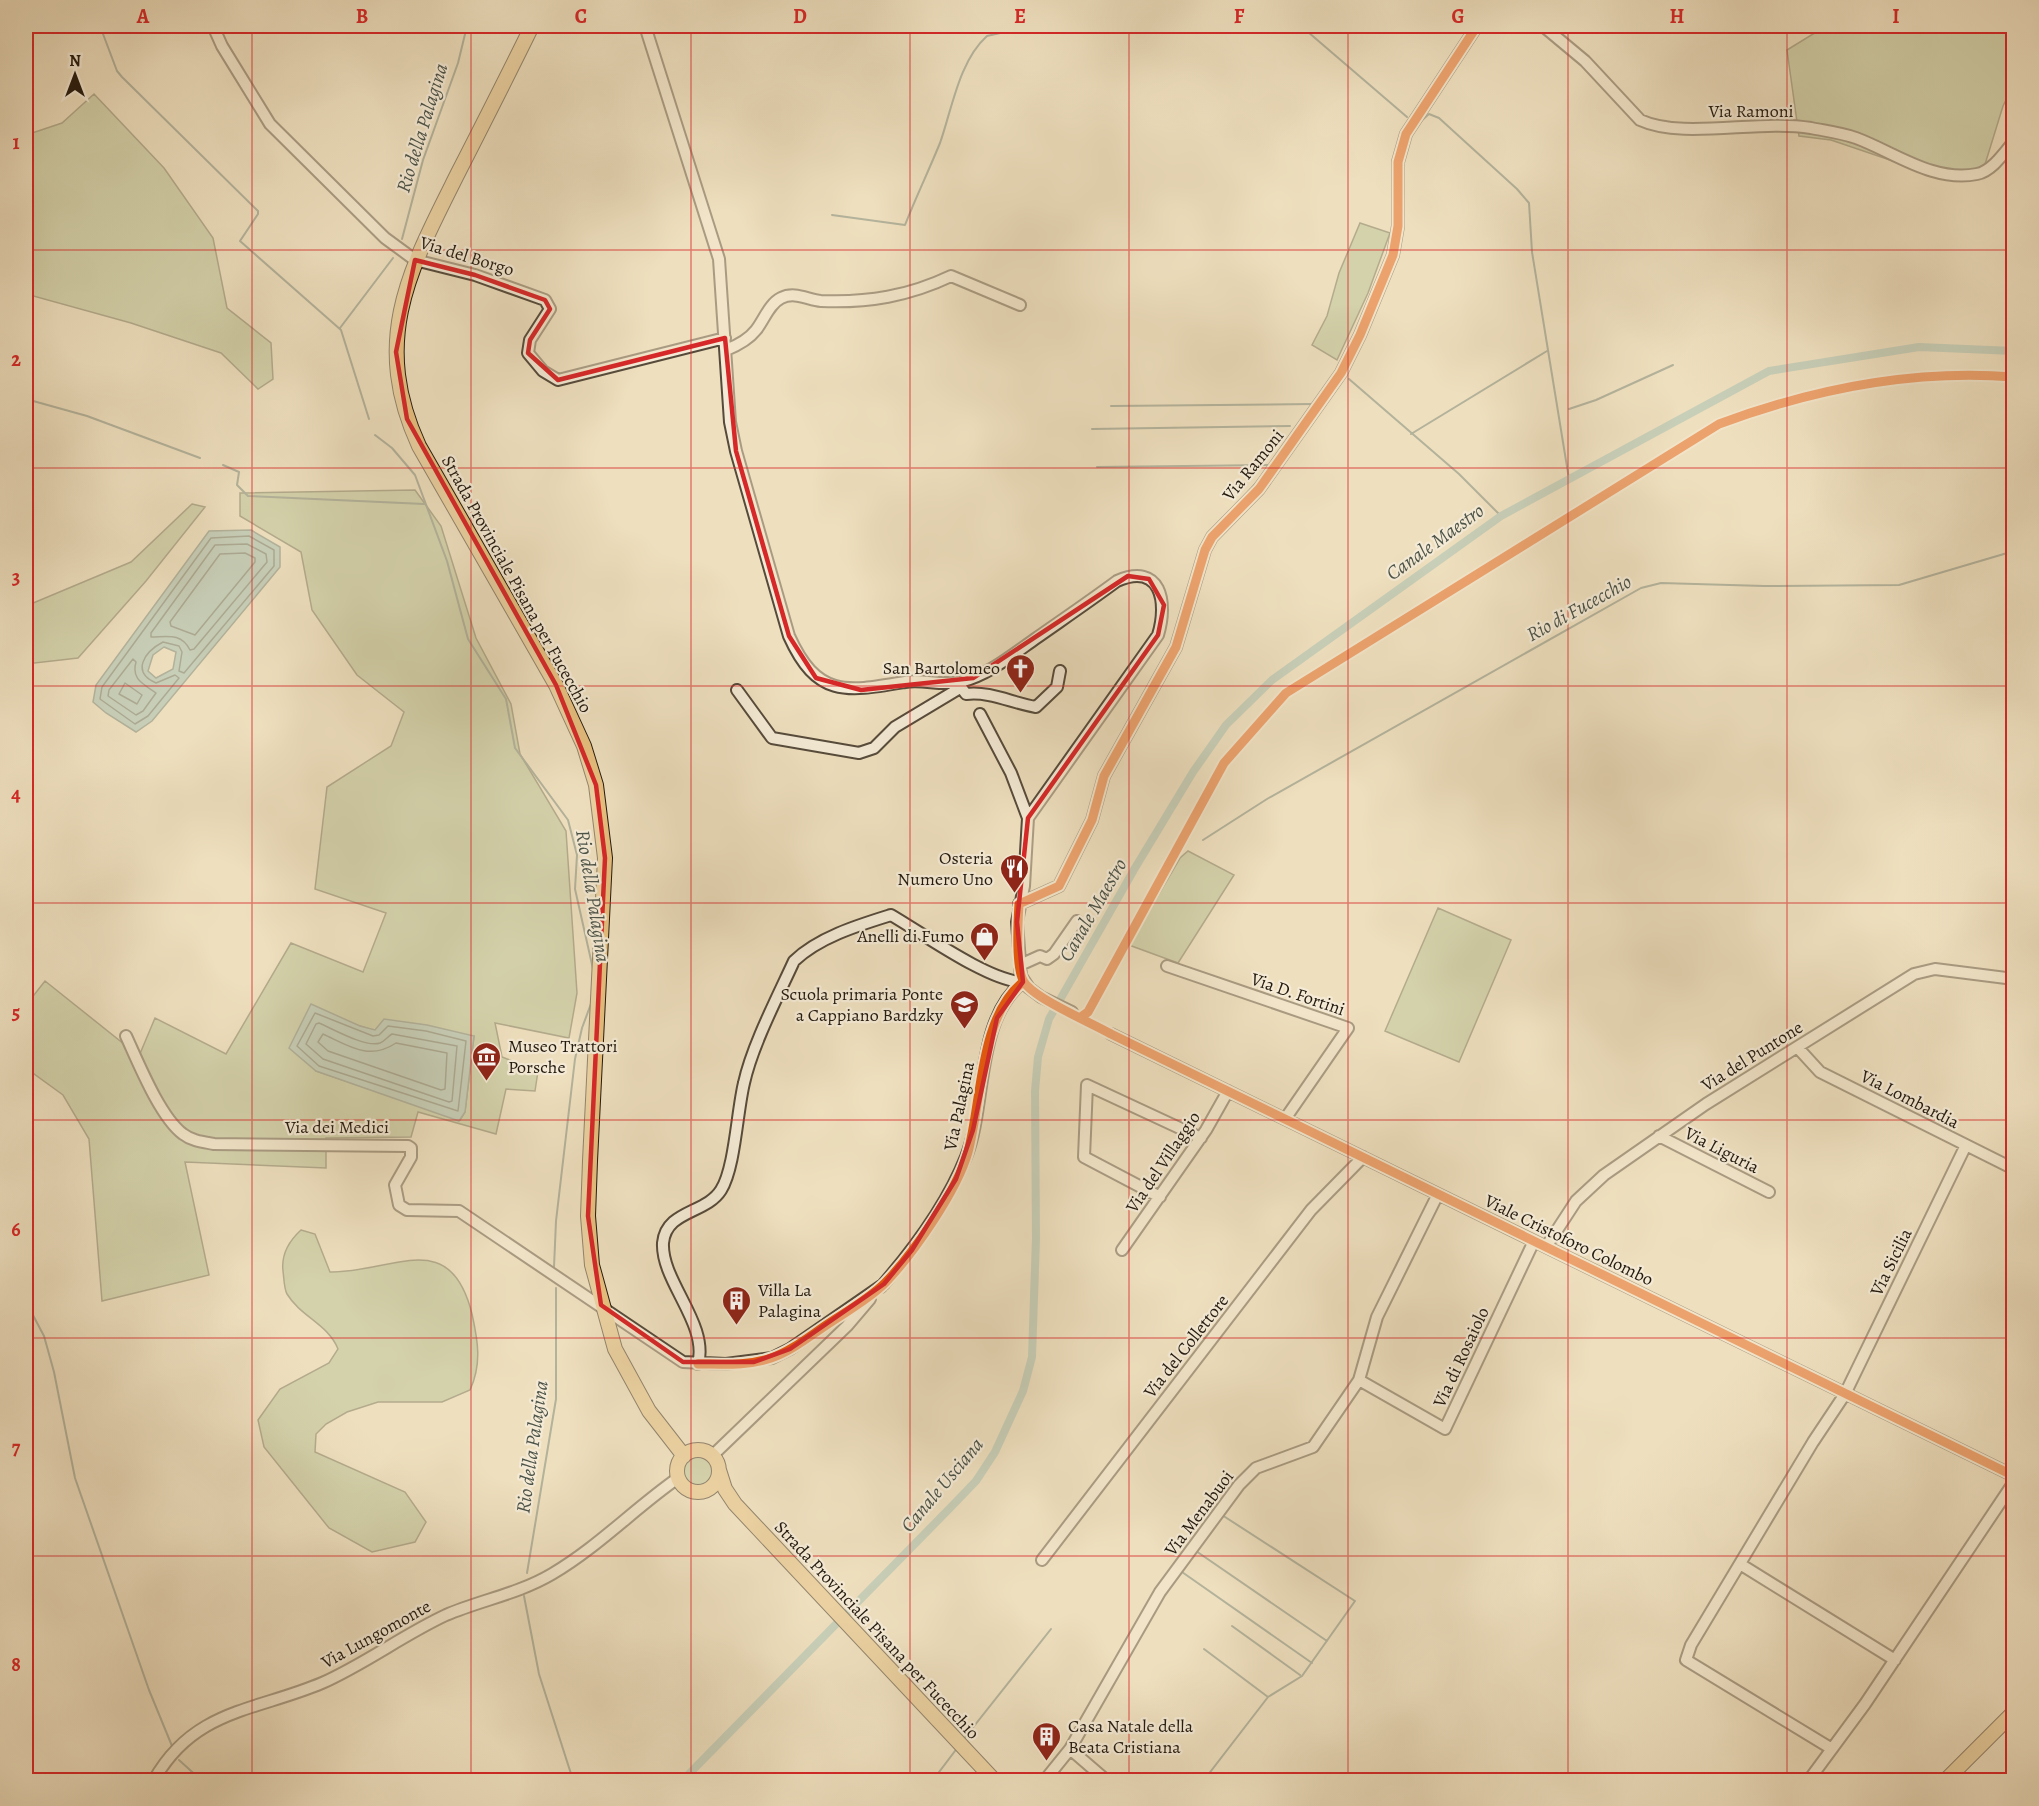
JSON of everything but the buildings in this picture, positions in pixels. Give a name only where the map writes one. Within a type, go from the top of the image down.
[{"type":"main road","name":"Strada Provinciale Pisana per Fucecchio","points":[[532,26],[415,260],[398,324],[396,352],[399,386],[407,419],[440,484],[556,685],[584,746],[596,785],[605,858],[588,1216],[592,1265],[601,1305],[615,1349],[649,1411],[684,1456]]},
{"type":"main road","points":[[678,1478],[677,1468],[684,1456],[698,1451],[712,1456]]},
{"type":"main road","name":"Strada Provinciale Pisana per Fucecchio","points":[[712,1456],[725,1489],[735,1504],[994,1780]]},
{"type":"main road","points":[[705,1491],[716,1483],[719,1470]]},
{"type":"main road","name":"Strada Provinciale Pisana per Fucecchio","points":[[678,1478],[692,1491],[705,1491],[735,1504]]},
{"type":"main road","points":[[1946,1780],[2013,1712]]},
{"type":"street","name":"Via del Borgo","points":[[213,26],[222,46],[270,124],[386,238],[415,260],[475,274],[545,300],[550,309],[530,340],[528,353],[543,371],[558,380],[725,338]]},
{"type":"street","points":[[645,26],[719,259],[732,435],[789,636],[799,659],[816,678],[838,687],[861,690],[908,682],[983,692],[1015,704],[1036,707],[1057,687],[1060,671]]},
{"type":"street","name":"Via Ramoni","points":[[1019,904],[1059,886],[1092,820],[1104,776],[1176,647],[1209,544],[1259,489],[1346,363],[1393,255],[1398,226],[1398,162],[1406,134],[1477,26]]},
{"type":"street","name":"Via Ramoni","points":[[1543,26],[1585,61],[1640,120],[1651,125],[1675,129],[1770,124],[1809,128],[1854,137],[1904,160],[1941,173],[1961,174],[1978,174],[1993,165],[2013,141]]},
{"type":"street","points":[[726,350],[755,332],[768,310],[781,297],[798,295],[819,301],[872,300],[921,291],[951,276],[1020,305]]},
{"type":"street","points":[[737,690],[772,738],[859,753],[874,748],[895,727],[993,669],[1117,581],[1138,576],[1149,579],[1160,590],[1164,605],[1158,635],[1028,818]]},
{"type":"street","points":[[980,714],[1011,773],[1028,818],[1024,886],[1019,904],[1019,985]]},
{"type":"street","points":[[698,1364],[700,1357],[697,1337],[665,1258],[663,1242],[670,1224],[707,1203],[721,1190],[728,1170],[744,1081],[794,961],[803,952],[827,939],[891,915],[984,970],[1072,1012]]},
{"type":"street","points":[[1020,965],[1040,956],[1047,959],[1054,954],[1077,921]]},
{"type":"street","name":"Via D. Fortini","points":[[1167,966],[1348,1029],[1285,1119]]},
{"type":"street","name":"Via del Puntone","points":[[1546,1247],[1576,1200],[1604,1175],[1706,1104],[1798,1048],[1863,1003],[1926,969],[2013,979]]},
{"type":"street","name":"Via Palagina","points":[[712,1456],[846,1326],[884,1284],[928,1225],[967,1156],[988,1049],[997,1018],[1019,985]]},
{"type":"street","name":"Viale Cristoforo Colombo","points":[[1111,1034],[2013,1476]]},
{"type":"street","name":"Via dei Medici","points":[[126,1036],[152,1092],[177,1129],[185,1136],[214,1144],[408,1146],[411,1148],[411,1157],[395,1185],[399,1205],[406,1210],[459,1210],[601,1305],[672,1357],[683,1362],[698,1364],[754,1362],[772,1358],[790,1349],[884,1284]]},
{"type":"street","name":"Via Lombardia","points":[[1798,1048],[1820,1072],[2013,1169]]},
{"type":"street","points":[[1160,1197],[1084,1157],[1087,1085],[1201,1138]]},
{"type":"street","name":"Via del Villaggio","points":[[1122,1250],[1201,1138],[1228,1091]]},
{"type":"street","name":"Via Liguria","points":[[1659,1136],[1769,1192]]},
{"type":"street","name":"Via Sicilia","points":[[1832,1749],[1686,1660],[1691,1645],[1845,1394],[1966,1145]]},
{"type":"street","name":"Via del Collettore","points":[[1042,1560],[1311,1210],[1363,1157]]},
{"type":"street","name":"Via Menabuoi","points":[[1045,1780],[1070,1749],[1160,1592],[1239,1485],[1256,1468],[1313,1447],[1359,1380],[1377,1317],[1438,1194]]},
{"type":"street","name":"Via di Rosaiolo","points":[[1359,1380],[1445,1429],[1534,1241]]},
{"type":"street","name":"Via Lungomonte","points":[[154,1780],[186,1741],[222,1716],[322,1683],[407,1634],[449,1614],[515,1593],[552,1574],[621,1526],[678,1478]]},
{"type":"street","points":[[1809,1780],[1895,1660],[2013,1482]]},
{"type":"street","points":[[1740,1564],[1895,1660]]},
{"type":"street","points":[[1070,1749],[1106,1780]]},
{"type":"highlighted area","points":[[415,260],[475,275],[545,300],[550,309],[530,340],[528,353],[558,380],[725,338],[736,451],[789,636],[816,678],[861,690],[973,678],[1128,576],[1149,579],[1164,605],[1158,635],[1028,818],[1017,922],[1023,982],[997,1018],[973,1130],[956,1179],[912,1250],[884,1284],[790,1349],[754,1362],[683,1362],[601,1305],[588,1216],[605,858],[596,785],[556,685],[407,419],[396,352]]},
{"type":"green space","points":[[1826,26],[2004,26],[2013,36],[2013,86],[2003,106],[1982,174],[1943,178],[1831,140],[1799,136],[1787,50]]},
{"type":"green space","points":[[94,94],[164,168],[213,238],[227,308],[271,343],[273,379],[258,389],[221,353],[131,323],[26,294],[26,135],[62,123]]},
{"type":"green space","points":[[1360,223],[1390,233],[1368,293],[1337,360],[1312,345],[1327,316],[1339,273]]},
{"type":"green space","points":[[415,490],[441,526],[476,638],[511,704],[520,754],[566,831],[577,993],[569,1038],[495,1023],[502,1057],[538,1071],[535,1091],[506,1089],[496,1134],[418,1112],[411,1137],[326,1138],[326,1168],[185,1162],[209,1275],[102,1301],[89,1139],[63,1095],[26,1068],[26,1005],[45,981],[139,1056],[155,1018],[226,1054],[291,943],[363,972],[386,913],[315,889],[327,787],[391,746],[404,712],[357,675],[312,610],[301,552],[240,516],[240,493]],"holes":[[[360,1026],[375,1031],[474,1036],[465,1112],[460,1120],[316,1071]]]},
{"type":"green space","points":[[192,504],[205,507],[146,581],[78,658],[26,664],[26,606],[131,562]]},
{"type":"green space","points":[[1188,851],[1234,875],[1178,963],[1129,945],[1180,858]]},
{"type":"green space","points":[[1438,908],[1511,940],[1459,1062],[1385,1031]]},
{"type":"green space","points":[[301,1230],[315,1234],[330,1272],[416,1260],[434,1262],[449,1270],[462,1287],[472,1314],[477,1343],[477,1362],[470,1390],[442,1402],[378,1402],[347,1412],[326,1424],[316,1434],[315,1452],[405,1492],[426,1522],[415,1542],[372,1552],[329,1528],[264,1447],[258,1420],[280,1389],[329,1363],[338,1349],[328,1333],[299,1309],[286,1292],[283,1259],[290,1243]]},
{"type":"green space","points":[[698,1454],[710,1459],[715,1471],[710,1483],[698,1488],[686,1483],[681,1471],[686,1459]]},
{"type":"water","points":[[251,530],[280,547],[280,567],[152,721],[136,732],[93,702],[96,685],[209,531]],"holes":[[[164,647],[176,652],[173,669],[156,678],[148,671],[153,655]]]},
{"type":"water","points":[[311,1004],[360,1026],[375,1030],[384,1019],[427,1025],[474,1036],[465,1112],[459,1121],[316,1071],[289,1048]]},
{"type":"waterway","points":[[100,26],[117,71],[122,77],[258,211],[240,241],[341,330],[369,419]]},
{"type":"waterway","name":"Rio della Palagina","points":[[402,239],[423,160],[458,63],[467,26]]},
{"type":"waterway","points":[[832,215],[905,225],[940,143],[957,86],[977,46],[987,36],[1031,26]]},
{"type":"waterway","points":[[1301,26],[1407,117]]},
{"type":"waterway","points":[[1420,122],[1429,114],[1439,118],[1517,189],[1529,203],[1532,252],[1569,479]]},
{"type":"waterway","name":"Rio della Palagina","points":[[340,328],[393,258]]},
{"type":"waterway","name":"Canale Maestro","points":[[683,1780],[976,1481],[995,1452],[1023,1391],[1032,1357],[1036,1238],[1035,1091],[1038,1057],[1049,1019],[1135,868],[1193,772],[1226,725],[1272,680],[1501,516],[1769,371],[1919,347],[2014,351]]},
{"type":"waterway","points":[[1411,434],[1547,351]]},
{"type":"waterway","points":[[1569,409],[1596,400],[1673,365]]},
{"type":"waterway","points":[[1349,379],[1459,474],[1501,516]]},
{"type":"waterway","points":[[26,399],[87,416],[200,458]]},
{"type":"waterway","points":[[1111,406],[1313,404]]},
{"type":"waterway","points":[[1092,429],[1290,426]]},
{"type":"waterway","name":"Rio della Palagina","points":[[375,435],[392,448],[415,475],[447,561],[468,639],[506,699],[515,748],[568,820],[577,855],[575,889],[593,969]]},
{"type":"waterway","points":[[223,465],[239,472],[237,485],[248,496],[424,504]]},
{"type":"waterway","points":[[1097,467],[1271,465]]},
{"type":"waterway","points":[[1243,498],[1263,475]]},
{"type":"waterway","name":"Rio di Fucecchio","points":[[1203,840],[1267,799],[1641,588],[1661,583],[1764,586],[1899,585],[2014,551]]},
{"type":"waterway","name":"Rio della Palagina","points":[[554,1267],[556,1221],[575,1059],[582,1028],[592,1001]]},
{"type":"waterway","points":[[26,1245],[26,1302],[44,1336],[54,1372],[75,1478],[149,1690],[172,1746]]},
{"type":"waterway","name":"Rio della Palagina","points":[[527,1573],[556,1399],[556,1288]]},
{"type":"waterway","points":[[1204,1780],[1268,1697],[1302,1676],[1355,1601],[1222,1515]]},
{"type":"waterway","points":[[1196,1551],[1327,1641]]},
{"type":"waterway","points":[[1182,1572],[1312,1663]]},
{"type":"waterway","name":"Rio della Palagina","points":[[524,1596],[539,1674],[573,1780]]},
{"type":"waterway","points":[[1232,1626],[1300,1675]]},
{"type":"waterway","points":[[963,1740],[1051,1629]]},
{"type":"waterway","points":[[1204,1649],[1268,1697]]},
{"type":"waterway","points":[[933,1780],[958,1747]]},
{"type":"waterway","points":[[179,1760],[201,1780]]},
{"type":"tunnel","points":[[1072,1012],[1111,1034]]},
{"type":"cycle path","points":[[1477,26],[1406,134],[1398,162],[1398,226],[1393,255],[1360,335],[1341,373],[1259,489],[1212,537],[1205,550],[1176,647],[1104,776],[1092,820],[1059,886],[1019,904],[1018,944],[1021,975],[1024,982],[1039,996],[1111,1034],[2014,1476]]},
{"type":"cycle path","points":[[1081,1017],[1088,1012],[1224,763],[1286,693],[1719,424],[1791,401],[1864,384],[1939,376],[2014,377]]},
{"type":"cycle path","points":[[698,1364],[753,1362],[784,1352],[871,1295],[896,1271],[933,1221],[962,1168],[973,1131],[990,1038],[998,1016],[1009,997],[1023,982]]},
{"type":"place","name":"San Bartolomeo","points":[[1021,694]]},
{"type":"place","name":"Osteria Numero Uno","points":[[1014,894]]},
{"type":"place","name":"Anelli di Fumo","points":[[985,962]]},
{"type":"place","name":"Scuola primaria Ponte a Cappiano Bardzky","points":[[964,1030]]},
{"type":"place","name":"Museo Trattori Porsche","points":[[487,1082]]},
{"type":"place","name":"Villa La Palagina","points":[[737,1326]]},
{"type":"place","name":"Casa Natale della Beata Cristiana","points":[[1047,1762]]},
{"type":"water label","name":"Canale Usciana","points":[[942,1485]]}]
